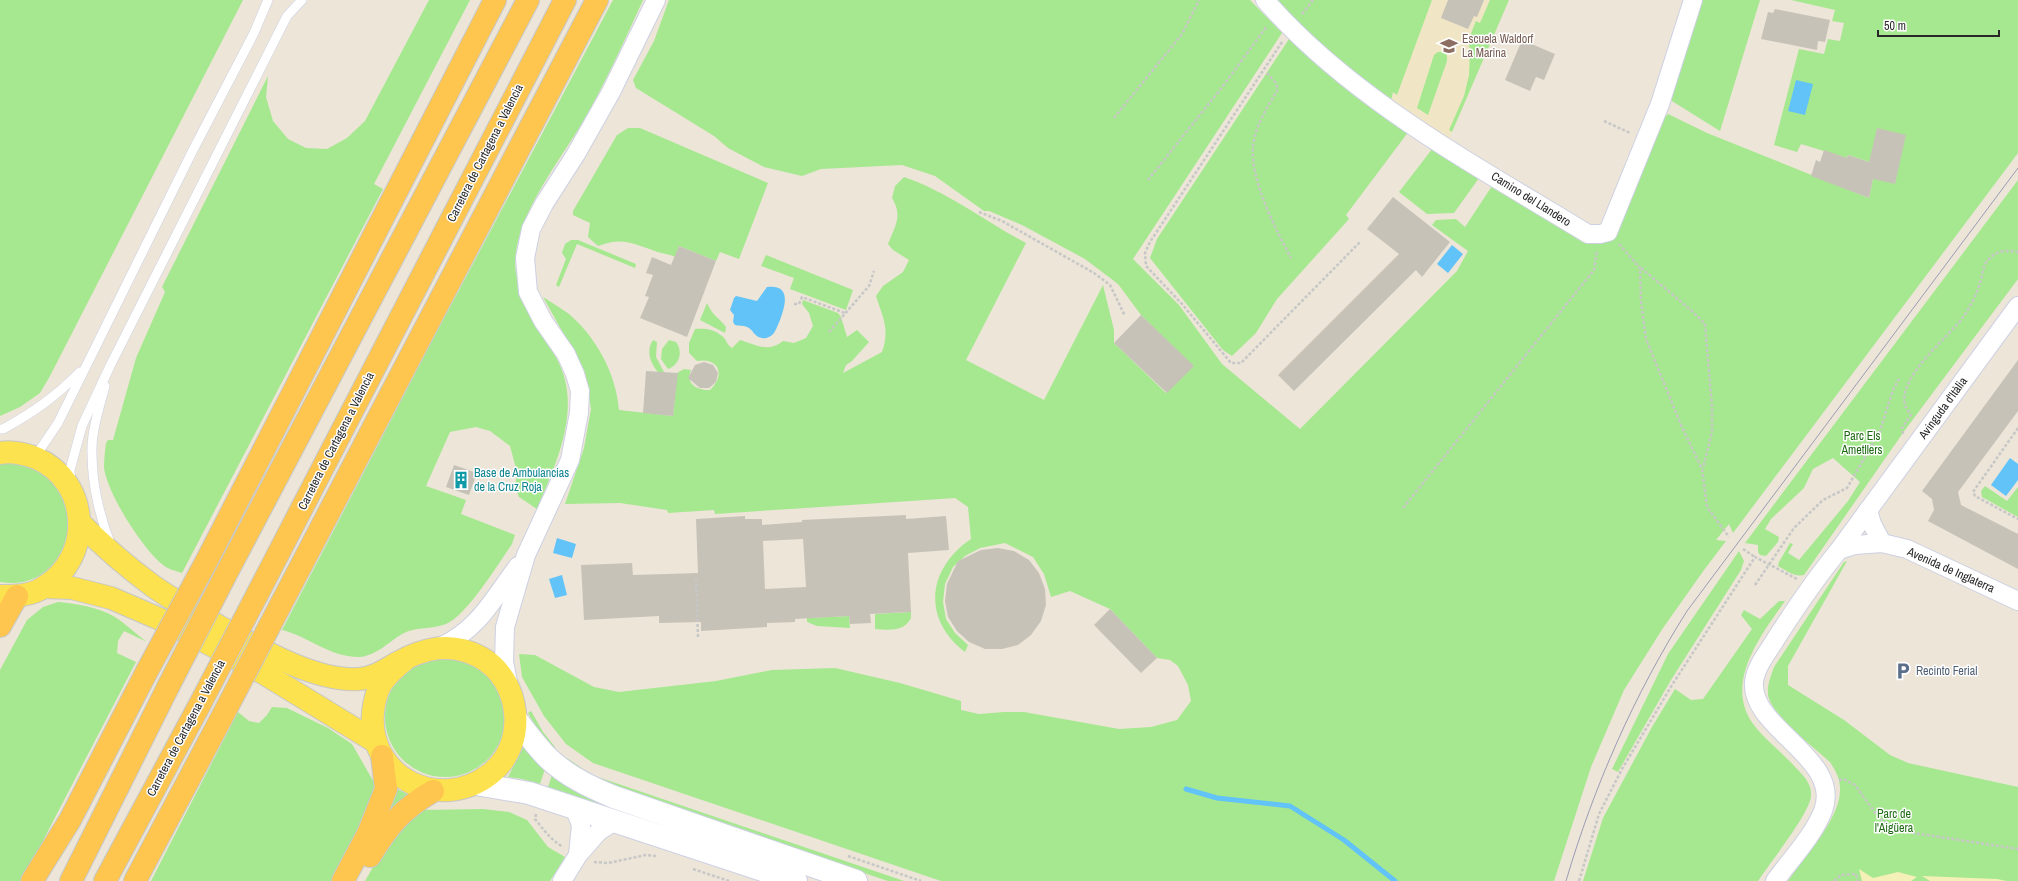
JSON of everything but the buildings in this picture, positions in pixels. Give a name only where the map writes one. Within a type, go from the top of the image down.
[{"type":"highway","points":[[32,881],[70,820],[146,673],[206,562],[495,0]]},
{"type":"highway","points":[[71,881],[224,578],[528,0]]},
{"type":"highway","name":"Carretera de Cartagena a Valencia","points":[[105,881],[199,706],[565,0]]},
{"type":"highway","points":[[135,881],[597,0]]},
{"type":"highway","points":[[0,626],[8,596]]},
{"type":"highway","points":[[343,881],[368,834],[386,789],[379,749]]},
{"type":"highway","points":[[355,881],[383,834],[396,817],[411,804],[433,790]]},
{"type":"highway","points":[[46,881],[58,856],[70,820]]},
{"type":"main road","points":[[0,453],[28,455],[45,462],[55,470],[71,489],[78,504],[80,523],[78,542],[71,560],[60,575],[44,587]]},
{"type":"main road","points":[[80,523],[115,556],[153,586],[201,616],[268,653],[301,667],[343,679],[361,679],[381,673],[407,658],[423,650],[440,647],[461,649],[481,657],[497,670],[509,688],[514,703],[516,719],[513,739],[505,757],[492,772],[476,784],[455,790],[433,790],[412,784],[395,772],[379,749],[372,723],[376,697],[380,685],[392,670],[407,658]]},
{"type":"main road","points":[[8,596],[44,587],[72,588],[111,598],[176,626],[265,674],[379,749]]},
{"type":"main road","points":[[516,719],[550,760],[578,781],[592,788],[856,881]]},
{"type":"main road","points":[[476,784],[529,793],[796,881]]},
{"type":"street","points":[[509,688],[504,662],[505,627],[526,556],[570,460],[576,433],[580,391],[575,374],[566,354],[543,321],[528,292],[525,258],[531,229],[544,204],[576,154],[611,92],[656,0]]},
{"type":"street","points":[[1604,233],[1660,104],[1693,0]]},
{"type":"street","name":"Camino del Llandero","points":[[1270,6],[1314,51],[1406,120],[1588,234],[1604,233]]},
{"type":"street","name":"Avinguda d'Itàlia","points":[[1824,781],[1819,772],[1760,706],[1755,693],[1754,684],[1758,667],[1811,585],[1839,550],[2018,306]]},
{"type":"street","points":[[1868,510],[1872,524],[1882,543]]},
{"type":"street","name":"Avenida de Inglaterra","points":[[1839,550],[1855,545],[1882,543],[1907,549],[2018,601]]},
{"type":"street","points":[[440,647],[458,638],[472,627],[526,556]]},
{"type":"street","points":[[1775,881],[1809,835],[1822,812],[1826,790],[1824,781]]},
{"type":"street","points":[[575,809],[581,825],[578,855]]},
{"type":"street","points":[[562,881],[578,855],[598,831],[615,821]]},
{"type":"lane","points":[[28,455],[39,451],[58,423],[192,152],[254,33],[268,0]]},
{"type":"lane","points":[[71,489],[70,470],[82,426],[110,366],[288,16],[302,0]]},
{"type":"lane","points":[[0,429],[3,429],[35,411],[59,392],[87,365]]},
{"type":"lane","points":[[110,366],[92,451],[96,495],[102,521],[115,556]]},
{"type":"path","points":[[1114,118],[1182,34],[1199,0]]},
{"type":"path","points":[[1148,180],[1223,86],[1270,6]]},
{"type":"path","points":[[1291,29],[1150,242],[1145,253],[1146,266],[1182,304],[1231,363],[1241,362],[1361,241]]},
{"type":"path","points":[[1267,73],[1275,82],[1278,89],[1260,124],[1253,145],[1254,166],[1269,212],[1291,258]]},
{"type":"path","points":[[1604,121],[1645,140]]},
{"type":"path","points":[[979,212],[1002,221],[1094,273],[1110,285],[1126,316]]},
{"type":"path","points":[[1403,508],[1594,270],[1604,233],[1640,268],[1692,311],[1705,324],[1712,408],[1712,432],[1702,469]]},
{"type":"path","points":[[1906,437],[1902,433],[1902,428],[1911,415],[1905,406],[1904,397],[1909,383],[1920,364],[1948,335],[1964,315],[1980,284],[1985,264],[1991,257],[2006,250],[2018,252]]},
{"type":"path","points":[[1640,268],[1641,301],[1646,339],[1681,425],[1702,469],[1707,507],[1729,537]]},
{"type":"path","points":[[829,332],[869,286],[874,271]]},
{"type":"path","points":[[794,304],[799,304],[802,297],[845,313]]},
{"type":"path","points":[[1755,585],[1794,528],[1823,500],[1847,488],[1880,431],[1893,390],[1900,377]]},
{"type":"path","points":[[2018,428],[1973,492],[1974,496],[2018,519]]},
{"type":"path","points":[[1743,549],[1768,565],[1803,582]]},
{"type":"path","points":[[1579,881],[1600,814],[1622,769],[1672,685],[1755,557]]},
{"type":"path","points":[[696,579],[698,637]]},
{"type":"path","points":[[1824,781],[1842,779],[1855,785],[1879,818],[1900,832],[2018,849]]},
{"type":"path","points":[[578,855],[594,862],[608,863],[646,855],[661,858]]},
{"type":"path","points":[[844,855],[921,881]]},
{"type":"path","points":[[687,867],[729,881]]},
{"type":"path","points":[[1834,881],[1841,875],[1856,874],[1858,881]]},
{"type":"shaded area","name":"Escuela Waldorf La Marina","points":[[1424,0],[1509,0],[1448,141],[1391,101]]},
{"type":"green space","points":[[0,0],[243,0],[50,376],[40,393],[20,407],[0,416]]},
{"type":"green space","points":[[429,0],[470,0],[374,184],[383,189],[182,573],[169,569],[154,557],[145,546],[118,505],[106,478],[104,467],[106,443],[108,440],[113,440],[136,358],[165,292],[162,287],[268,76],[266,97],[273,121],[288,139],[306,148],[327,149],[347,138],[365,121]]},
{"type":"green space","points":[[613,0],[643,0],[617,56],[579,129],[532,204],[523,224],[517,244],[515,266],[524,302],[532,320],[554,354],[563,373],[567,393],[568,412],[565,432],[552,472],[537,509],[519,497],[515,488],[517,472],[510,446],[490,431],[476,427],[450,432],[426,486],[466,500],[461,514],[515,535],[512,544],[491,576],[463,611],[446,624],[409,631],[398,636],[372,654],[359,657],[338,654],[282,630],[431,343]]},
{"type":"green space","points":[[669,0],[1250,0],[1282,33],[1133,259],[1179,305],[1222,364],[1300,429],[1457,271],[1468,251],[1432,225],[1436,220],[1456,219],[1465,227],[1492,186],[1593,242],[1662,120],[1668,114],[1707,133],[1869,198],[1876,164],[1848,155],[1847,158],[1801,144],[1797,152],[1774,145],[1799,49],[1824,54],[1828,39],[1840,41],[1844,23],[1832,21],[1835,10],[1791,0],[2018,0],[2018,153],[1733,533],[1729,524],[1716,540],[1726,541],[1663,628],[1624,690],[1591,767],[1554,881],[941,881],[593,763],[566,744],[544,716],[522,677],[519,654],[535,655],[594,687],[619,692],[716,681],[772,670],[835,668],[900,683],[961,701],[961,710],[979,714],[1024,712],[1119,729],[1151,727],[1177,720],[1191,701],[1188,685],[1178,666],[1170,660],[1157,658],[1110,609],[1070,591],[1051,597],[1044,574],[1033,557],[1005,543],[980,548],[965,556],[953,567],[945,584],[943,602],[946,619],[955,633],[968,645],[965,652],[951,639],[941,624],[936,609],[935,594],[939,579],[946,564],[957,551],[971,539],[968,507],[955,498],[715,514],[714,510],[668,513],[667,510],[620,503],[565,504],[584,448],[591,409],[585,372],[543,297],[569,314],[596,345],[614,383],[619,410],[673,416],[677,373],[684,369],[691,370],[690,379],[694,386],[701,389],[710,390],[718,379],[718,368],[715,364],[705,360],[697,361],[689,353],[689,343],[695,329],[712,330],[716,332],[724,338],[732,348],[740,340],[757,346],[772,347],[783,341],[794,343],[806,338],[813,326],[809,313],[802,304],[803,300],[838,313],[841,317],[847,337],[857,330],[869,342],[852,361],[846,365],[843,373],[882,352],[885,337],[885,324],[876,296],[883,286],[903,272],[909,260],[893,250],[888,244],[897,221],[897,210],[892,198],[895,186],[904,177],[920,183],[951,199],[1026,243],[966,360],[1044,400],[1103,285],[1114,330],[1114,343],[1166,393],[1193,366],[1141,315],[1118,284],[1085,259],[1022,225],[989,211],[984,211],[935,176],[902,165],[821,169],[802,176],[764,167],[728,148],[714,136],[636,88],[633,80],[654,41]]},
{"type":"green space","points":[[1276,0],[1432,0],[1397,95],[1393,92],[1391,101],[1320,44]]},
{"type":"green space","points":[[1490,0],[1509,0],[1452,132],[1449,130],[1464,96],[1469,75],[1470,50],[1468,41],[1476,21],[1480,23]]},
{"type":"green space","points":[[1701,0],[1760,0],[1720,131],[1672,101],[1670,98]]},
{"type":"green space","points":[[1289,39],[1409,131],[1346,215],[1349,219],[1277,299],[1256,333],[1232,356],[1223,350],[1150,258],[1157,239]]},
{"type":"green space","points":[[1438,52],[1443,52],[1447,55],[1447,61],[1428,115],[1417,108],[1434,55]]},
{"type":"green space","points":[[628,128],[640,128],[768,183],[739,259],[720,252],[716,261],[679,246],[675,257],[627,242],[614,242],[598,246],[588,237],[590,223],[573,215],[573,211],[617,135]]},
{"type":"green space","points":[[1433,148],[1479,178],[1454,213],[1427,214],[1399,192]]},
{"type":"green space","name":"Parc Els Ametllers","points":[[2018,180],[2018,279],[1905,430],[1804,575],[1788,572],[1778,566],[1790,543],[1793,544],[1788,553],[1799,560],[1848,501],[1860,482],[1833,458],[1813,469],[1804,488],[1771,519],[1765,529],[1779,537],[1778,542],[1766,556],[1760,555],[1758,552],[1758,545],[1745,543]]},
{"type":"green space","points":[[571,240],[578,240],[636,264],[635,268],[577,244],[559,287],[556,285],[566,259],[562,253],[565,244]]},
{"type":"green space","points":[[766,255],[853,290],[846,310],[790,289],[794,278],[761,266]]},
{"type":"green space","points":[[707,303],[712,312],[726,327],[725,333],[700,320]]},
{"type":"green space","points":[[653,340],[657,342],[656,357],[664,372],[658,372],[651,361],[649,352]]},
{"type":"green space","points":[[669,340],[676,342],[680,353],[678,361],[668,369],[661,359],[662,349]]},
{"type":"green space","points":[[0,463],[21,464],[45,475],[61,492],[68,513],[67,535],[59,555],[45,572],[25,581],[0,582]]},
{"type":"green space","points":[[1985,486],[2007,501],[2018,487],[2018,517],[1982,497],[1981,491]]},
{"type":"green space","points":[[1739,551],[1744,561],[1741,570],[1671,680],[1618,772],[1612,769],[1668,654]]},
{"type":"green space","name":"Parc de l'Aigüera","points":[[1847,561],[1788,666],[1788,685],[1844,720],[1890,755],[1908,763],[2018,787],[2018,881],[1788,881],[1829,824],[1839,799],[1840,784],[1837,774],[1830,762],[1794,730],[1776,711],[1770,702],[1768,694],[1769,684],[1774,667],[1844,562]]},
{"type":"green space","points":[[1779,601],[1785,601],[1755,647],[1748,663],[1743,680],[1743,696],[1747,713],[1757,729],[1807,780],[1811,796],[1809,804],[1797,826],[1758,881],[1583,881],[1603,818],[1652,727],[1675,689],[1691,700],[1703,699],[1752,629],[1741,615],[1744,610],[1760,619]]},
{"type":"green space","points":[[58,602],[88,606],[102,611],[115,617],[147,642],[124,631],[118,641],[117,653],[136,662],[22,881],[0,881],[0,670],[27,620],[43,607]]},
{"type":"green space","points":[[911,612],[911,618],[908,623],[900,628],[891,630],[875,629],[875,614]]},
{"type":"green space","points":[[849,616],[850,628],[817,626],[807,622],[807,618]]},
{"type":"green space","points":[[445,657],[468,661],[488,674],[501,694],[505,717],[501,740],[488,760],[468,773],[445,777],[422,773],[402,760],[389,740],[385,717],[389,694],[402,674],[422,661]]},
{"type":"green space","points":[[272,707],[287,708],[328,728],[352,744],[375,784],[370,805],[335,881],[151,881],[238,712],[249,721],[259,723]]},
{"type":"green space","points":[[531,711],[543,732],[555,747],[553,750],[540,734],[528,713]]},
{"type":"green space","points":[[524,746],[545,769],[540,784],[508,777]]},
{"type":"green space","points":[[567,758],[592,775],[904,881],[888,881],[611,788],[564,761]]},
{"type":"green space","points":[[552,775],[575,791],[598,802],[598,804],[548,787]]},
{"type":"green space","points":[[395,788],[409,795],[389,811],[388,810]]},
{"type":"green space","points":[[483,809],[509,812],[527,820],[548,847],[565,857],[550,881],[365,881],[392,834],[419,810]]},
{"type":"sand","points":[[1859,869],[1873,878],[1898,872],[1917,877],[1911,881],[1862,881]]},
{"type":"sand","points":[[1922,876],[1997,879],[2007,881],[1930,881]]},
{"type":"water","points":[[1796,80],[1813,84],[1805,115],[1788,111]]},
{"type":"water","points":[[1452,245],[1463,254],[1448,273],[1437,264]]},
{"type":"water","points":[[767,287],[775,287],[780,289],[785,297],[785,303],[775,331],[769,337],[763,338],[757,336],[747,327],[735,325],[733,322],[734,315],[730,310],[736,296],[757,301]]},
{"type":"water","points":[[2010,458],[2018,464],[2018,480],[2006,496],[1991,485]]},
{"type":"water","points":[[557,538],[576,544],[572,558],[553,553]]},
{"type":"water","points":[[562,575],[567,595],[555,598],[549,579]]},
{"type":"waterway","points":[[1186,789],[1217,798],[1290,806],[1344,840],[1395,881]]},
{"type":"tram line","points":[[1566,881],[1589,811],[1617,742],[1650,675],[1687,611],[2018,168]]},
{"type":"place","name":"Escuela Waldorf La Marina","points":[[1449,46]]},
{"type":"place","name":"Base de Ambulancias de la Cruz Roja","points":[[461,480]]},
{"type":"place","name":"Recinto Ferial","points":[[1903,671]]}]
